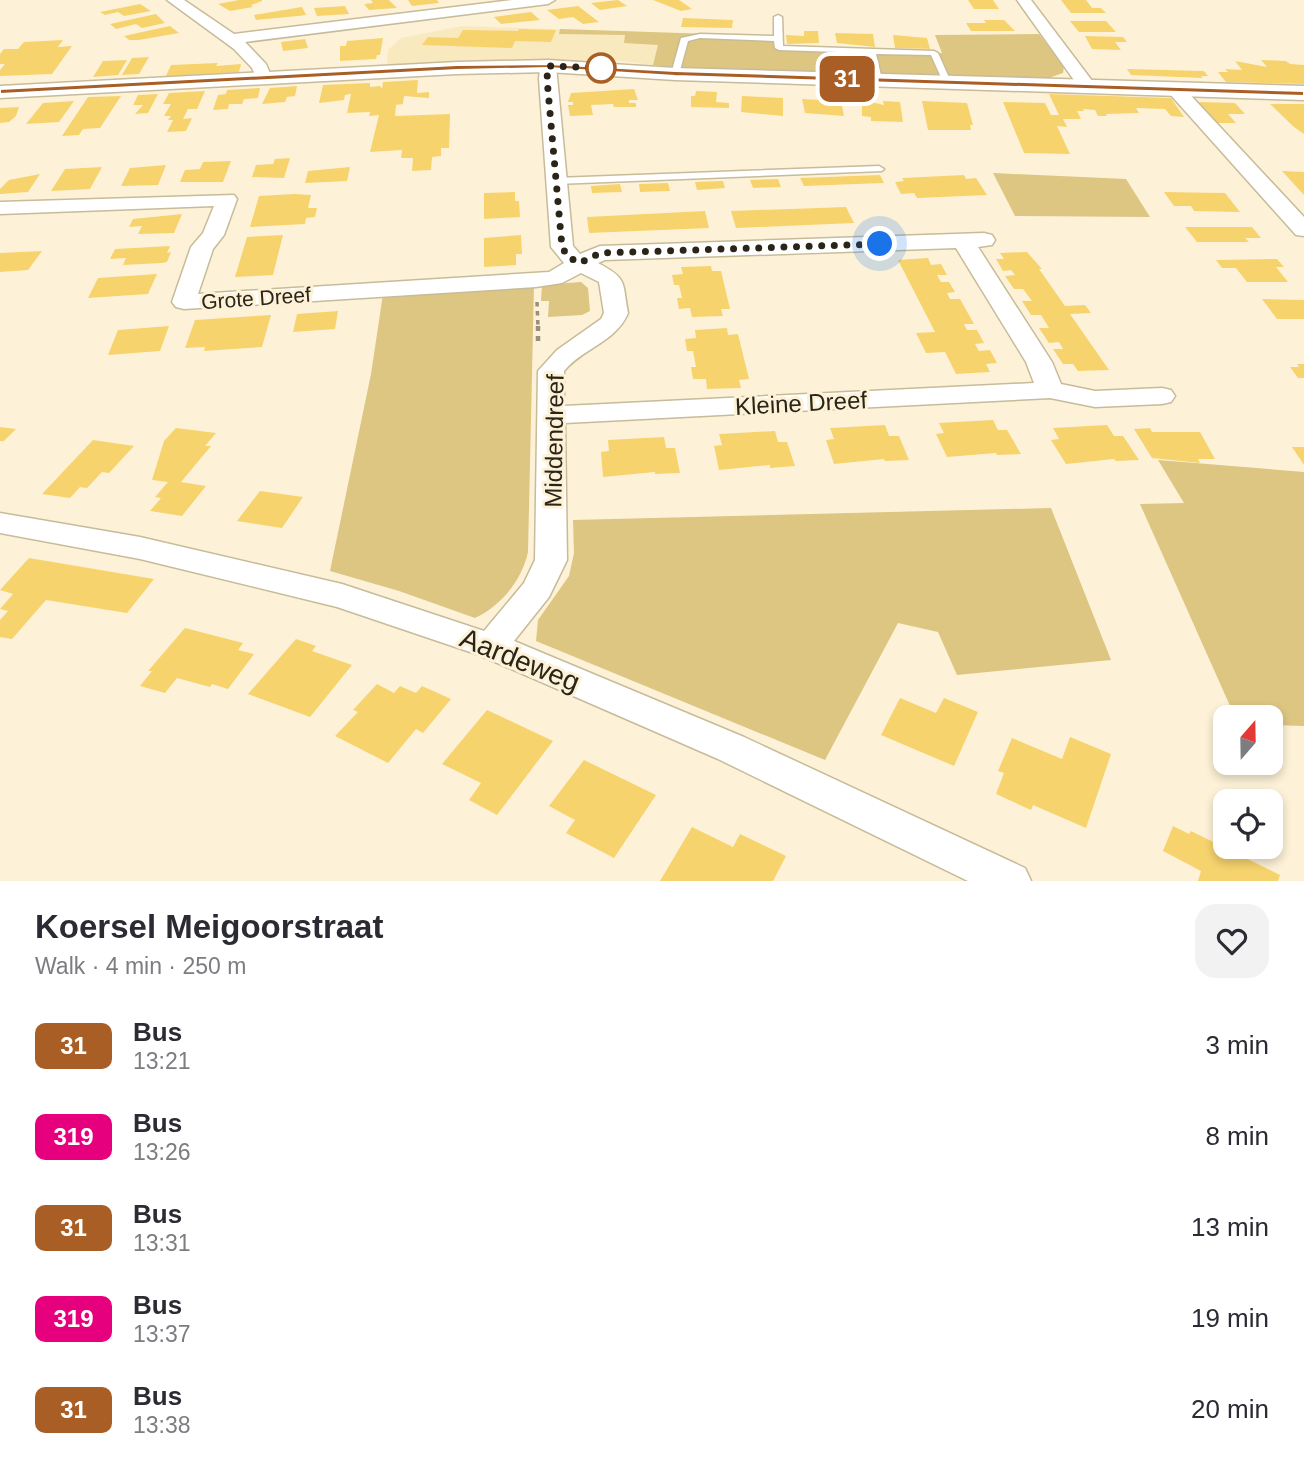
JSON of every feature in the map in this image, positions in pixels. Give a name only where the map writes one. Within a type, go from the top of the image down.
[{"type":"street","points":[[174,0],[230,39],[263,69],[264,78]]},
{"type":"street","points":[[230,39],[548,0]]},
{"type":"street","points":[[1024,0],[1087,86]]},
{"type":"street","points":[[0,92],[548,66],[675,74],[1304,93]]},
{"type":"street","name":"Middendreef","points":[[491,646],[537,589],[551,560],[551,371],[560,358],[608,327],[616,317],[611,279],[568,257],[562,247],[548,66]]},
{"type":"street","points":[[1175,89],[1304,230]]},
{"type":"street","name":"Grote Dreef","points":[[0,208],[227,199],[214,235],[202,247],[184,302],[537,280],[554,278],[580,263]]},
{"type":"street","points":[[580,263],[600,253],[974,240],[1039,362],[1050,390]]},
{"type":"street","name":"Kleine Dreef","points":[[552,415],[1050,390],[1095,399],[1162,396]]},
{"type":"street","name":"Aardeweg","points":[[0,523],[140,548],[342,596],[491,646],[731,748],[1010,881]]},
{"type":"lane","points":[[778,17],[779,48],[934,52],[947,82]]},
{"type":"lane","points":[[675,74],[684,40],[700,36],[778,39]]},
{"type":"lane","points":[[871,51],[878,80]]},
{"type":"lane","points":[[556,181],[879,169]]},
{"type":"path","points":[[537,280],[539,362],[551,371]]},
{"type":"shaded area","points":[[462,26],[662,33],[653,65],[606,59],[605,62],[524,61],[387,67],[388,50],[401,38]]},
{"type":"shaded area","points":[[560,29],[774,36],[776,49],[942,53],[935,35],[1039,34],[1064,66],[1063,73],[1043,80],[674,67],[653,65],[658,45],[624,43],[625,35],[559,34]]},
{"type":"shaded area","points":[[993,173],[1126,179],[1150,217],[1015,216]]},
{"type":"shaded area","points":[[581,282],[588,288],[590,311],[582,315],[548,317],[549,301],[541,301],[542,285]]},
{"type":"shaded area","points":[[534,285],[528,552],[521,572],[509,591],[493,607],[475,618],[399,591],[330,571],[371,374],[383,294],[456,292]]},
{"type":"shaded area","points":[[1158,460],[1304,472],[1304,726],[1283,725],[1283,705],[1230,705],[1140,504],[1184,503]]},
{"type":"shaded area","points":[[1051,508],[1111,660],[957,675],[938,632],[898,623],[825,760],[536,641],[538,620],[569,576],[574,553],[573,520]]},
{"type":"building","points":[[239,0],[262,1],[251,5],[253,7],[230,11],[218,4]]},
{"type":"building","points":[[371,0],[389,0],[397,8],[369,10],[364,4],[373,3]]},
{"type":"building","points":[[408,0],[437,0],[439,3],[412,6]]},
{"type":"building","points":[[618,0],[627,6],[600,10],[591,3]]},
{"type":"building","points":[[653,0],[679,0],[692,9],[681,11]]},
{"type":"building","points":[[968,0],[993,0],[999,9],[974,9]]},
{"type":"building","points":[[1061,0],[1086,0],[1092,8],[1101,8],[1106,13],[1071,13]]},
{"type":"building","points":[[140,4],[151,11],[124,16],[118,12],[105,15],[100,12]]},
{"type":"building","points":[[345,6],[349,14],[317,16],[314,8]]},
{"type":"building","points":[[578,6],[599,22],[583,24],[573,17],[559,19],[547,10]]},
{"type":"building","points":[[302,7],[306,15],[256,20],[254,15]]},
{"type":"building","points":[[531,12],[540,20],[501,24],[494,17]]},
{"type":"building","points":[[156,14],[165,23],[142,28],[136,24],[116,29],[110,24]]},
{"type":"building","points":[[683,18],[733,20],[732,28],[681,27]]},
{"type":"building","points":[[984,20],[1004,20],[1015,31],[971,31],[966,23],[986,23]]},
{"type":"building","points":[[1070,21],[1106,21],[1116,32],[1079,32]]},
{"type":"building","points":[[170,26],[179,33],[139,40],[129,40],[124,36]]},
{"type":"building","points":[[463,30],[556,30],[551,42],[515,41],[512,48],[422,45],[428,37],[458,38]]},
{"type":"building","points":[[804,31],[818,31],[819,43],[787,44],[786,35],[804,36]]},
{"type":"building","points":[[835,33],[873,34],[875,47],[837,43]]},
{"type":"building","points":[[893,35],[927,38],[930,49],[895,48]]},
{"type":"building","points":[[1085,36],[1123,37],[1127,42],[1115,42],[1121,50],[1092,49]]},
{"type":"building","points":[[383,38],[380,55],[377,55],[376,59],[340,61],[340,46],[346,46],[347,41]]},
{"type":"building","points":[[305,39],[308,48],[283,51],[281,42]]},
{"type":"building","points":[[63,40],[58,47],[72,46],[52,74],[0,76],[0,70],[5,64],[0,64],[0,54],[4,49],[18,49],[24,42]]},
{"type":"building","points":[[149,57],[139,74],[122,75],[132,58]]},
{"type":"building","points":[[127,60],[118,75],[93,77],[103,61]]},
{"type":"building","points":[[1261,60],[1304,65],[1304,84],[1226,82],[1218,72],[1228,72],[1225,69],[1242,70],[1235,61],[1267,67]]},
{"type":"building","points":[[218,63],[216,66],[241,64],[239,72],[166,76],[171,65]]},
{"type":"building","points":[[1127,69],[1204,71],[1208,76],[1131,75]]},
{"type":"building","points":[[418,80],[417,93],[429,92],[429,98],[404,96],[403,104],[396,105],[395,116],[450,114],[449,148],[441,148],[441,156],[432,157],[431,170],[412,171],[413,158],[401,158],[402,150],[370,152],[379,115],[369,116],[370,112],[347,113],[351,94],[345,95],[344,100],[319,103],[323,85],[370,83],[370,87],[380,86],[382,89],[383,82]]},
{"type":"building","points":[[297,86],[295,96],[287,97],[285,102],[262,104],[270,88]]},
{"type":"building","points":[[260,88],[258,98],[244,99],[242,104],[229,104],[228,109],[213,110],[218,95],[226,94],[227,90]]},
{"type":"building","points":[[634,89],[638,100],[629,100],[629,103],[636,103],[636,107],[591,105],[593,115],[570,116],[568,105],[573,105],[573,102],[568,102],[571,93]]},
{"type":"building","points":[[205,91],[197,109],[188,109],[183,119],[192,118],[186,131],[167,132],[173,120],[168,120],[171,116],[164,116],[171,104],[163,104],[169,93]]},
{"type":"building","points":[[696,91],[717,92],[716,102],[729,103],[729,108],[691,107],[691,96],[695,96]]},
{"type":"building","points":[[158,94],[148,113],[135,114],[143,105],[133,105],[138,95]]},
{"type":"building","points":[[1049,94],[1171,98],[1184,117],[1171,116],[1165,109],[1136,108],[1139,113],[1098,116],[1095,110],[1083,109],[1084,111],[1077,111],[1081,119],[1063,119],[1067,127],[1057,126],[1070,154],[1024,153],[1003,102],[1045,103],[1051,115],[1059,115]]},
{"type":"building","points":[[121,96],[100,128],[83,129],[79,135],[62,136],[88,97]]},
{"type":"building","points":[[742,96],[783,98],[783,116],[741,112]]},
{"type":"building","points":[[802,99],[841,101],[844,116],[805,113]]},
{"type":"building","points":[[74,101],[59,122],[26,124],[43,103]]},
{"type":"building","points":[[883,101],[900,102],[903,122],[871,121],[871,117],[862,116],[862,106],[871,102],[884,105]]},
{"type":"building","points":[[922,101],[967,103],[973,125],[970,125],[971,130],[928,130]]},
{"type":"building","points":[[1198,102],[1235,103],[1245,114],[1228,114],[1236,123],[1215,123]]},
{"type":"building","points":[[1270,104],[1304,104],[1304,134],[1294,127]]},
{"type":"building","points":[[19,107],[16,116],[9,122],[0,123],[0,108]]},
{"type":"building","points":[[290,158],[284,178],[252,177],[256,165],[273,164],[275,159]]},
{"type":"building","points":[[231,161],[223,182],[180,182],[185,170],[200,169],[203,162]]},
{"type":"building","points":[[166,165],[158,185],[121,186],[130,168]]},
{"type":"building","points":[[102,167],[90,189],[51,191],[65,169]]},
{"type":"building","points":[[350,167],[347,181],[305,183],[308,171]]},
{"type":"building","points":[[1282,171],[1304,172],[1304,195]]},
{"type":"building","points":[[40,174],[28,192],[0,194],[0,189],[9,180]]},
{"type":"building","points":[[880,175],[884,183],[804,186],[800,178]]},
{"type":"building","points":[[964,175],[966,179],[976,178],[987,195],[917,198],[914,193],[901,194],[895,182],[904,181],[902,178]]},
{"type":"building","points":[[778,179],[781,187],[753,188],[750,180]]},
{"type":"building","points":[[723,181],[725,188],[697,190],[695,182]]},
{"type":"building","points":[[668,183],[670,191],[640,192],[639,184]]},
{"type":"building","points":[[620,184],[622,192],[592,193],[591,186]]},
{"type":"building","points":[[515,192],[515,201],[519,201],[520,217],[484,219],[484,193]]},
{"type":"building","points":[[1164,192],[1225,193],[1240,212],[1194,211],[1191,206],[1174,206]]},
{"type":"building","points":[[311,195],[308,208],[317,208],[315,217],[306,218],[305,224],[250,227],[259,196]]},
{"type":"building","points":[[846,207],[854,223],[736,228],[731,211]]},
{"type":"building","points":[[705,211],[709,228],[589,233],[587,217]]},
{"type":"building","points":[[182,214],[174,233],[138,234],[142,226],[129,227],[133,219]]},
{"type":"building","points":[[1185,227],[1252,227],[1261,238],[1245,238],[1249,242],[1197,242]]},
{"type":"building","points":[[283,235],[273,275],[235,277],[247,237]]},
{"type":"building","points":[[521,235],[522,254],[516,254],[516,265],[484,267],[484,238]]},
{"type":"building","points":[[170,246],[167,262],[123,265],[126,258],[110,259],[115,249]]},
{"type":"building","points":[[42,251],[28,270],[0,272],[0,253]]},
{"type":"building","points":[[1027,252],[1042,269],[1039,269],[1065,306],[1085,305],[1091,313],[1070,314],[1109,370],[1078,371],[1073,364],[1063,364],[1053,349],[1063,349],[1059,342],[1049,343],[1039,328],[1049,328],[1041,315],[1031,315],[1022,301],[1032,301],[1023,289],[1014,289],[1005,276],[1015,275],[1011,270],[1003,271],[996,259],[1004,259],[1000,253]]},
{"type":"building","points":[[928,258],[931,265],[941,264],[947,275],[937,275],[941,282],[949,282],[955,292],[947,293],[950,299],[960,299],[974,324],[964,324],[967,330],[977,330],[984,343],[975,344],[979,351],[990,350],[997,363],[986,364],[990,372],[956,374],[945,352],[926,353],[916,333],[935,332],[898,260]]},
{"type":"building","points":[[1277,259],[1284,267],[1276,267],[1288,282],[1247,282],[1236,268],[1222,268],[1216,260]]},
{"type":"building","points":[[711,266],[712,271],[721,271],[730,309],[721,309],[723,316],[692,317],[690,308],[679,309],[677,298],[682,298],[679,285],[674,285],[672,275],[683,274],[681,267]]},
{"type":"building","points":[[157,274],[148,294],[88,298],[98,278]]},
{"type":"building","points":[[1262,299],[1304,300],[1304,319],[1277,319]]},
{"type":"building","points":[[338,311],[335,329],[293,332],[297,314]]},
{"type":"building","points":[[271,315],[262,347],[204,351],[205,347],[185,348],[195,320]]},
{"type":"building","points":[[169,326],[160,351],[108,355],[118,330]]},
{"type":"building","points":[[727,328],[728,335],[738,334],[749,379],[739,380],[741,388],[707,389],[706,379],[693,379],[691,367],[696,367],[693,351],[687,351],[685,339],[696,338],[695,330]]},
{"type":"building","points":[[1297,364],[1304,364],[1304,378],[1298,378],[1290,367],[1299,367]]},
{"type":"building","points":[[993,420],[998,430],[1007,430],[1021,454],[947,457],[936,434],[944,433],[939,423]]},
{"type":"building","points":[[885,425],[889,436],[899,436],[909,460],[884,459],[834,464],[826,440],[834,439],[830,428]]},
{"type":"building","points":[[1107,425],[1114,436],[1123,436],[1139,460],[1114,459],[1066,464],[1051,440],[1059,439],[1053,428]]},
{"type":"building","points":[[0,427],[16,429],[4,441],[0,441]]},
{"type":"building","points":[[176,428],[216,433],[205,446],[211,446],[181,482],[206,486],[182,516],[150,511],[161,498],[155,497],[168,482],[152,480],[164,441]]},
{"type":"building","points":[[1150,428],[1152,432],[1200,432],[1215,459],[1198,459],[1200,463],[1152,458],[1134,429]]},
{"type":"building","points":[[775,431],[778,442],[787,442],[795,466],[770,468],[770,465],[719,470],[714,446],[722,445],[719,434]]},
{"type":"building","points":[[664,437],[666,448],[675,448],[680,473],[655,472],[603,477],[601,452],[609,451],[608,440]]},
{"type":"building","points":[[93,440],[134,446],[109,473],[102,472],[87,488],[80,487],[70,498],[42,494]]},
{"type":"building","points":[[1292,447],[1304,447],[1304,465]]},
{"type":"building","points":[[260,491],[303,497],[282,528],[237,521]]},
{"type":"building","points":[[29,558],[154,579],[127,613],[46,600],[12,639],[0,637],[0,620],[8,611],[0,609],[13,594],[0,590]]},
{"type":"building","points":[[185,628],[243,643],[238,650],[254,654],[228,689],[177,678],[165,693],[140,686],[152,671],[148,671]]},
{"type":"building","points":[[296,639],[316,646],[312,651],[352,665],[310,717],[248,694]]},
{"type":"building","points":[[377,684],[394,693],[400,686],[416,693],[422,686],[451,699],[423,733],[416,729],[388,763],[335,736],[358,712],[353,710]]},
{"type":"building","points":[[900,698],[936,713],[944,698],[978,712],[954,766],[881,735]]},
{"type":"building","points":[[487,710],[553,741],[497,815],[469,800],[481,783],[442,764]]},
{"type":"building","points":[[1070,737],[1111,754],[1086,828],[1033,805],[1031,810],[996,794],[1004,773],[998,771],[1012,738],[1062,759]]},
{"type":"building","points":[[584,760],[656,795],[614,858],[566,833],[575,820],[549,806]]},
{"type":"building","points":[[1173,826],[1213,842],[1213,859],[1248,859],[1280,875],[1278,881],[1198,881],[1201,871],[1163,851]]},
{"type":"building","points":[[692,827],[733,847],[740,834],[786,856],[773,881],[660,881]]},
{"type":"bus line","name":"31","points":[[0,92],[457,68],[548,66],[645,70],[675,74],[1304,93]]},
{"type":"route","points":[[601,68],[548,66],[562,247],[568,257],[580,263],[600,253],[880,244]]}]
